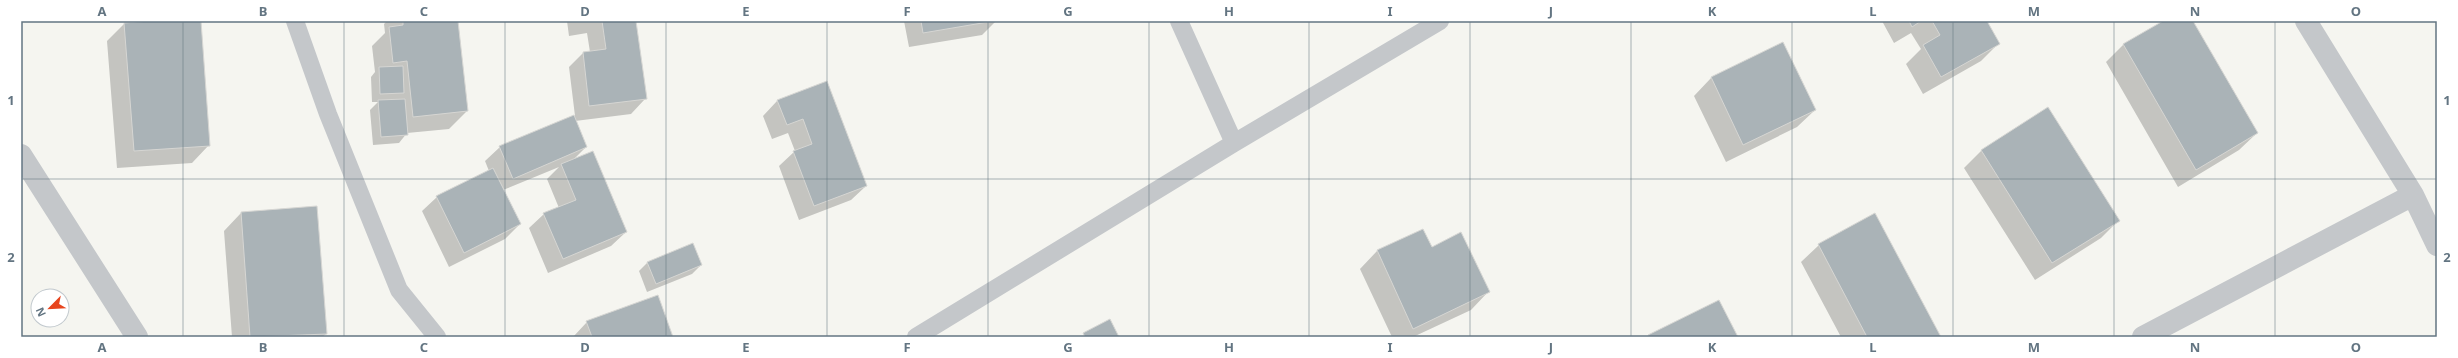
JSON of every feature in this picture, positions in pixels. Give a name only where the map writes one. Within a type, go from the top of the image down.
[{"type":"street","points":[[2306,21],[2413,196],[2437,245]]},
{"type":"street","points":[[21,155],[137,337]]},
{"type":"street","points":[[2143,337],[2413,196]]},
{"type":"lane","points":[[295,21],[328,114],[399,290],[437,337]]},
{"type":"lane","points":[[1179,21],[1234,142]]},
{"type":"lane","points":[[916,337],[1234,142],[1440,21]]},
{"type":"building","points":[[150,21],[201,21],[210,146],[134,151],[124,23]]},
{"type":"building","points":[[403,21],[458,21],[468,111],[413,117],[407,61],[393,63],[389,27],[403,25]]},
{"type":"building","points":[[602,21],[636,21],[647,99],[589,106],[583,52],[606,49]]},
{"type":"building","points":[[921,21],[994,21],[923,33]]},
{"type":"building","points":[[1909,21],[1921,21],[1912,27]]},
{"type":"building","points":[[1932,21],[1987,21],[2000,44],[1941,77],[1923,45],[1940,35]]},
{"type":"building","points":[[2163,21],[2193,21],[2258,133],[2196,170],[2123,44]]},
{"type":"building","points":[[1783,42],[1816,110],[1743,145],[1711,77]]},
{"type":"building","points":[[403,66],[404,93],[380,94],[379,67]]},
{"type":"building","points":[[827,81],[867,186],[814,206],[793,151],[812,144],[803,119],[787,125],[777,100]]},
{"type":"building","points":[[405,99],[408,135],[381,137],[378,100]]},
{"type":"building","points":[[2048,107],[2120,221],[2052,263],[1981,150]]},
{"type":"building","points":[[574,115],[587,147],[513,179],[499,146]]},
{"type":"building","points":[[593,151],[627,232],[563,259],[543,213],[576,200],[561,164]]},
{"type":"building","points":[[493,168],[521,224],[464,253],[436,196]]},
{"type":"building","points":[[317,206],[327,334],[250,337],[241,212]]},
{"type":"building","points":[[1875,213],[1941,337],[1867,337],[1818,244]]},
{"type":"building","points":[[1423,229],[1432,247],[1461,232],[1490,292],[1413,329],[1377,250]]},
{"type":"building","points":[[693,243],[702,265],[656,284],[647,262]]},
{"type":"building","points":[[658,295],[673,337],[592,337],[586,321]]},
{"type":"building","points":[[1719,300],[1738,337],[1649,337],[1648,335]]},
{"type":"building","points":[[1110,319],[1119,337],[1085,337],[1083,333]]}]
